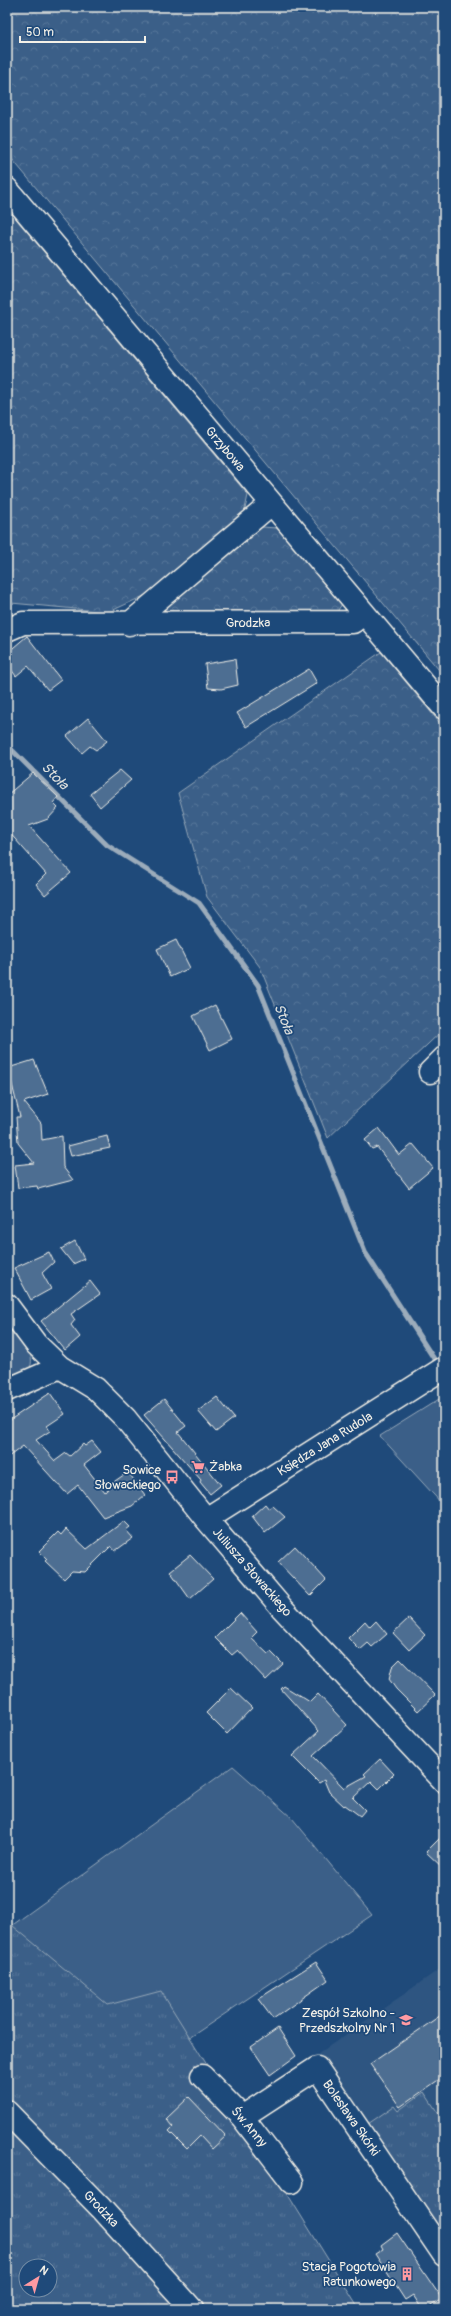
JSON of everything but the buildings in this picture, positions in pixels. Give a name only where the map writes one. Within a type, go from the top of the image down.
[{"type":"street","name":"Grzybowa","points":[[7,190],[444,708]]},
{"type":"street","points":[[129,624],[271,504]]},
{"type":"street","name":"Grodzka","points":[[7,630],[23,624],[353,622],[364,613]]},
{"type":"street","name":"Juliusza Słowackiego","points":[[7,1305],[36,1344],[60,1367],[96,1389],[125,1418],[206,1519],[282,1608],[444,1781]]},
{"type":"street","points":[[7,1390],[60,1367]]},
{"type":"street","name":"Księdza Jana Rudola","points":[[206,1519],[438,1372]]},
{"type":"street","name":"Bolesława Skórki","points":[[242,2117],[317,2068],[441,2244]]},
{"type":"street","name":"Św.Anny","points":[[202,2076],[242,2117],[292,2182]]},
{"type":"street","name":"Grodzka","points":[[7,2112],[101,2208],[192,2309]]},
{"type":"shaded area","name":"Zespół Szkolno - Przedszkolny Nr 1","points":[[444,1966],[444,2122],[424,2092],[398,2111],[394,2107],[365,2126],[318,2054]]},
{"type":"green space","points":[[7,7],[444,7],[444,676],[7,153]]},
{"type":"green space","points":[[7,208],[248,495],[244,514],[159,589],[109,612],[11,603],[7,606]]},
{"type":"green space","points":[[262,527],[277,528],[342,604],[336,613],[156,615]]},
{"type":"green space","points":[[381,652],[444,728],[444,1029],[328,1138],[260,967],[207,897],[178,793]]},
{"type":"green space","points":[[11,1331],[16,1333],[28,1347],[31,1364],[29,1369],[7,1380],[7,1372],[11,1368],[7,1364],[7,1332]]},
{"type":"green space","points":[[444,1396],[444,1506],[380,1436]]},
{"type":"green space","points":[[233,1766],[292,1818],[372,1915],[186,2040],[107,2118],[7,1929]]},
{"type":"green space","points":[[7,1921],[108,2005],[161,1991],[359,2309],[7,2309]]},
{"type":"green space","points":[[424,2092],[444,2122],[444,2226],[440,2229],[365,2126],[394,2106],[398,2111]]},
{"type":"waterway","name":"Stoła","points":[[7,745],[107,845],[199,903],[258,985],[365,1252],[438,1365]]},
{"type":"place","name":"Żabka","points":[[198,1467]]},
{"type":"place","name":"Sowice Słowackiego","points":[[172,1477]]},
{"type":"place","name":"Zespół Szkolno - Przedszkolny Nr 1","points":[[406,2020]]},
{"type":"place","name":"Stacja Pogotowia Ratunkowego","points":[[407,2274]]}]
